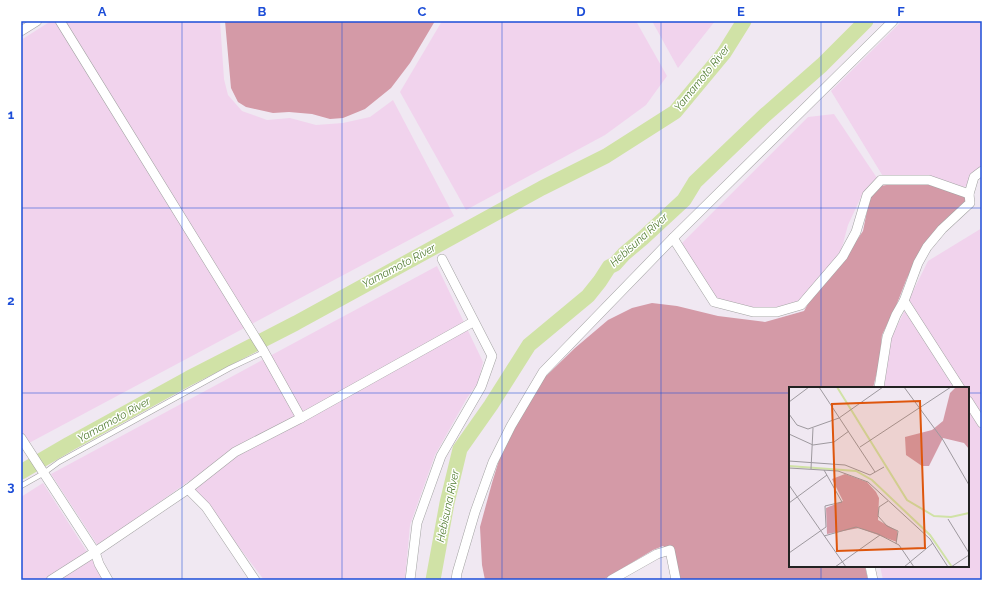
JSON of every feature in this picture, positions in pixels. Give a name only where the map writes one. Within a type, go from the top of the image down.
[{"type":"street","points":[[21,31],[36,21]]},
{"type":"street","points":[[60,21],[264,351],[301,418]]},
{"type":"street","points":[[456,580],[475,512],[493,462],[511,426],[543,372],[673,238],[893,21]]},
{"type":"street","points":[[879,387],[887,337],[904,301],[918,263],[927,247],[942,229],[970,203],[969,194],[974,176],[982,171]]},
{"type":"street","points":[[673,238],[714,302],[752,312],[777,312],[801,305],[843,256],[856,232],[867,195],[881,180],[929,180],[969,194]]},
{"type":"street","points":[[410,580],[416,523],[441,456],[481,387],[492,356],[473,322],[442,259]]},
{"type":"street","points":[[904,301],[959,387]]},
{"type":"street","points":[[51,580],[188,489],[235,452],[301,418],[473,322]]},
{"type":"street","points":[[969,403],[982,423]]},
{"type":"street","points":[[21,438],[95,552],[99,564],[108,580]]},
{"type":"street","points":[[188,489],[206,507],[255,580]]},
{"type":"street","points":[[612,580],[657,554],[670,550],[676,580]]},
{"type":"street","points":[[870,567],[873,580]]},
{"type":"lane","points":[[21,486],[66,458],[230,368],[264,351]]},
{"type":"shaded area","points":[[51,21],[220,21],[224,79],[228,95],[242,111],[267,120],[290,118],[316,125],[343,123],[370,117],[393,100],[454,216],[29,443],[21,449],[21,40]]},
{"type":"shaded area","points":[[225,21],[435,21],[410,63],[391,88],[365,109],[343,118],[330,119],[312,114],[289,112],[273,113],[246,107],[238,102],[231,88]]},
{"type":"shaded area","points":[[442,21],[636,21],[667,76],[646,105],[605,135],[466,210],[400,92]]},
{"type":"shaded area","points":[[652,21],[715,21],[678,68]]},
{"type":"shaded area","points":[[902,21],[982,21],[982,168],[967,186],[954,190],[940,184],[884,178],[831,91]]},
{"type":"shaded area","points":[[834,114],[877,178],[862,195],[848,225],[841,251],[818,280],[798,301],[777,307],[751,308],[715,299],[682,243],[808,117]]},
{"type":"shaded area","points":[[893,184],[926,184],[967,198],[954,223],[920,256],[907,278],[882,335],[879,364],[873,387],[789,387],[789,567],[865,567],[868,580],[680,580],[675,556],[663,546],[653,550],[603,580],[485,580],[482,565],[480,527],[492,483],[510,424],[542,380],[575,348],[608,320],[632,308],[652,303],[677,306],[718,316],[765,322],[804,311],[814,293],[844,259],[863,231],[870,196],[880,186]]},
{"type":"shaded area","points":[[982,228],[982,415],[969,396],[969,387],[963,387],[908,301],[928,261]]},
{"type":"shaded area","points":[[437,266],[483,362],[478,383],[467,398],[435,455],[410,525],[405,580],[264,580],[189,481],[98,546],[51,474]]},
{"type":"shaded area","points":[[905,310],[953,387],[884,387],[891,338]]},
{"type":"shaded area","points":[[969,412],[982,431],[982,580],[883,580],[880,567],[969,567]]},
{"type":"shaded area","points":[[43,483],[98,569],[103,580],[21,580],[21,497]]},
{"type":"waterway","name":"Yamamoto River","points":[[21,472],[189,378],[296,323],[542,188],[606,156],[675,112],[724,53],[744,21]]},
{"type":"waterway","name":"Hebisuna River","points":[[433,580],[447,503],[460,449],[491,405],[529,345],[588,296],[609,267],[615,264],[624,254],[684,200],[695,182],[765,115],[822,65],[866,21]]}]
